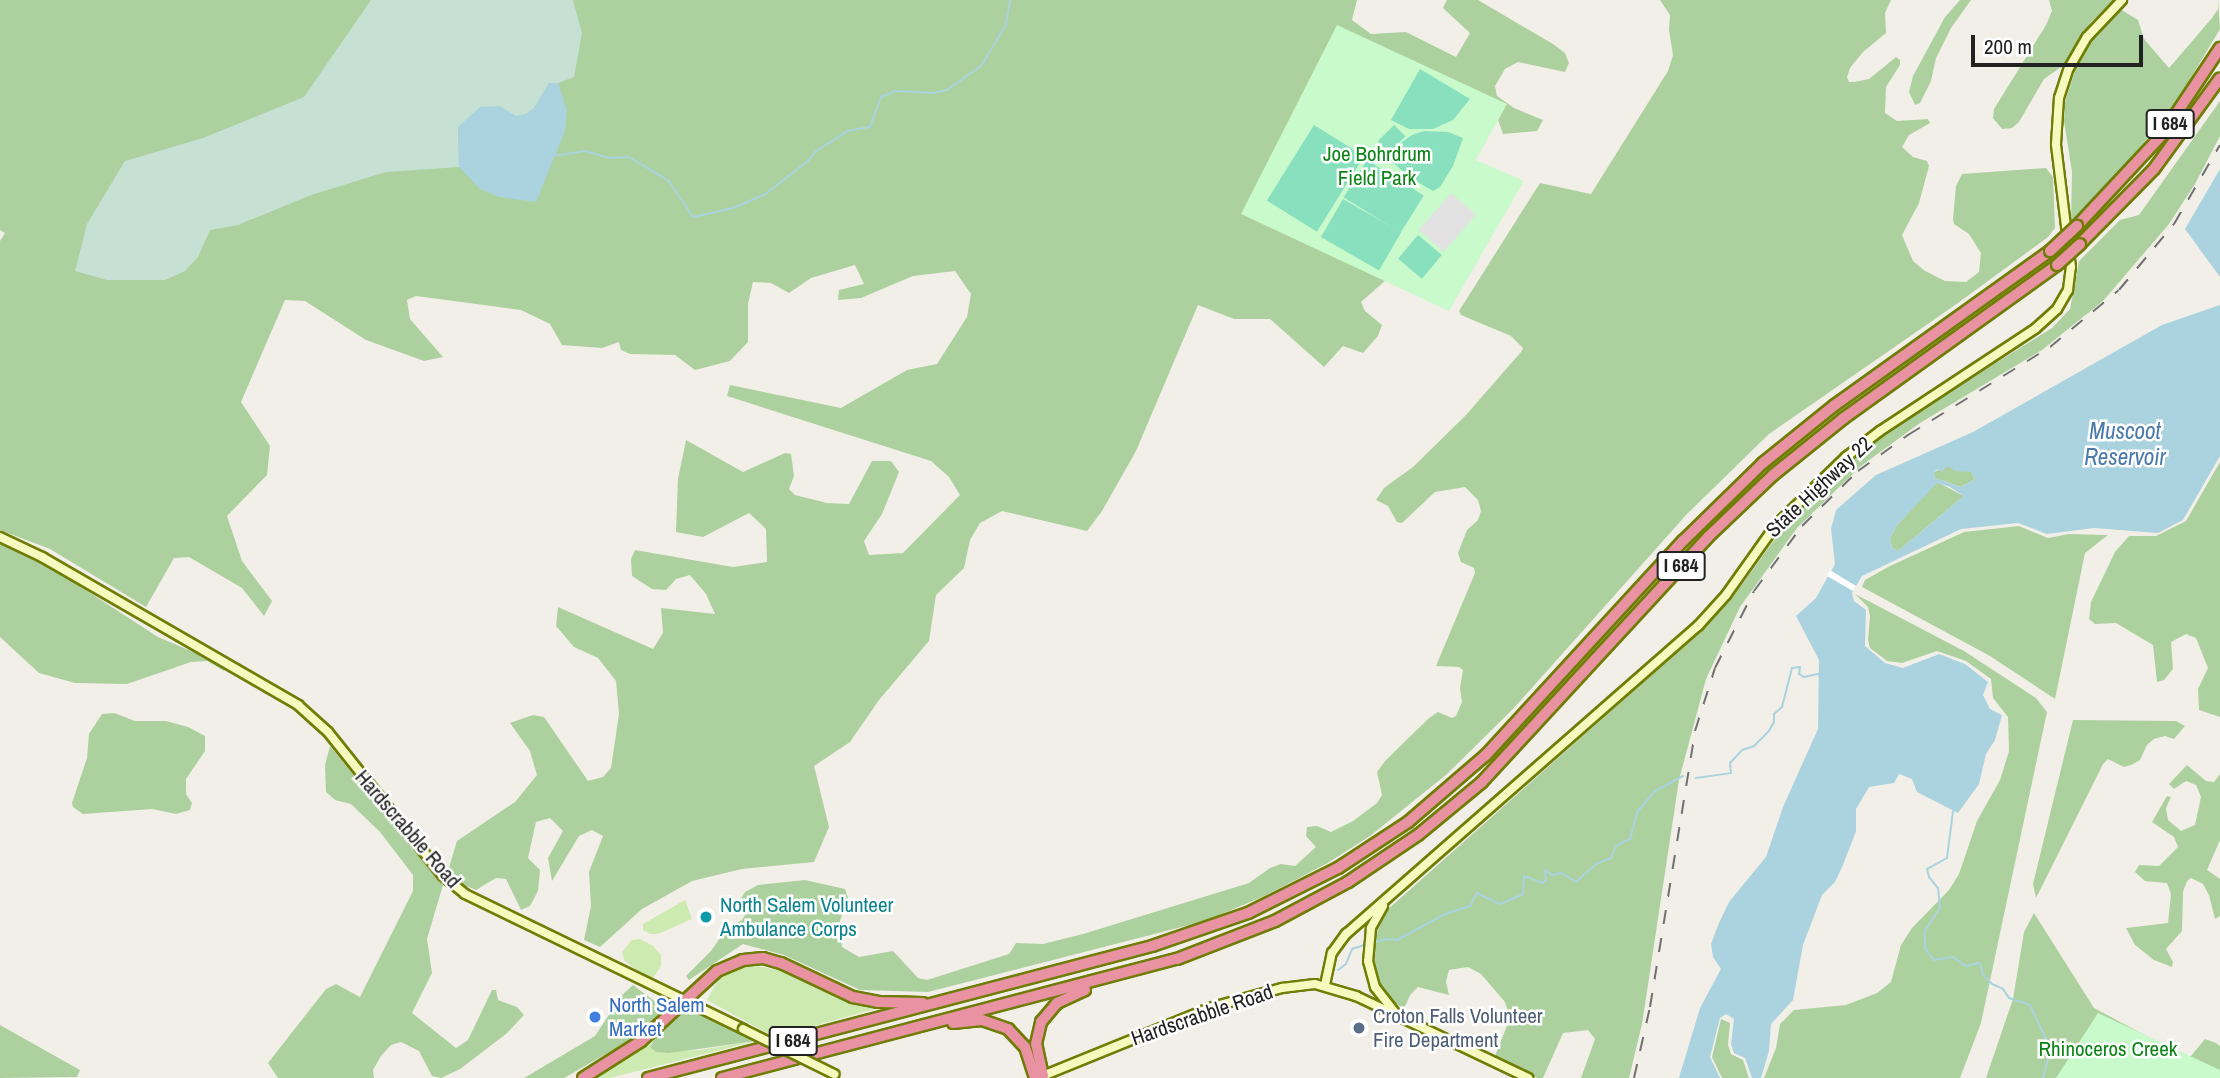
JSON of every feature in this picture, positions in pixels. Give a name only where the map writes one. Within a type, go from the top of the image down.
[{"type":"highway","name":"I 684","points":[[648,1078],[1132,952],[1230,920],[1321,878],[1382,841],[1441,796],[1486,755],[1683,541],[1763,463],[1835,405],[2050,251],[2077,226],[2122,183],[2162,135],[2220,48]]},
{"type":"highway","name":"I 684","points":[[722,1078],[1207,949],[1275,922],[1348,882],[1426,829],[1497,767],[1708,537],[1773,475],[1844,418],[2057,265],[2081,244],[2154,169],[2220,78]]},
{"type":"highway","points":[[583,1078],[641,1041],[718,971],[752,958],[781,963],[853,998],[878,1002],[937,1003]]},
{"type":"highway","points":[[1038,1077],[1037,1037],[1050,1009],[1065,998],[1107,983],[1121,974]]},
{"type":"highway","points":[[939,1021],[982,1020],[1007,1029],[1025,1047],[1038,1077]]},
{"type":"main road","name":"State Highway 22","points":[[1404,884],[1698,626],[1726,595],[1775,526],[1846,457],[1880,431],[2036,328],[2057,309],[2068,290],[2071,273],[2055,131],[2057,108],[2065,79],[2087,37],[2122,0]]},
{"type":"main road","name":"Hardscrabble Road","points":[[0,537],[42,557],[298,705],[328,732],[443,876],[465,894],[844,1078]]},
{"type":"main road","points":[[1404,884],[1340,940],[1332,953],[1325,985],[1359,997],[1528,1078]]},
{"type":"main road","points":[[1404,884],[1374,920],[1367,953],[1372,978],[1380,996],[1407,1021]]},
{"type":"main road","name":"Hardscrabble Road","points":[[1038,1077],[1212,1007],[1294,985],[1325,985]]},
{"type":"green space","points":[[0,0],[1357,0],[1352,20],[1371,34],[1406,32],[1456,57],[1470,33],[1443,8],[1447,0],[1478,0],[1553,44],[1565,53],[1569,63],[1565,72],[1518,62],[1505,69],[1495,86],[1497,96],[1514,108],[1543,120],[1537,131],[1503,134],[1496,114],[1386,280],[1361,302],[1365,311],[1382,325],[1378,336],[1363,353],[1343,346],[1324,367],[1270,319],[1234,319],[1198,305],[1136,451],[1102,511],[1087,531],[1002,511],[980,523],[970,540],[964,568],[936,595],[929,641],[879,700],[850,742],[814,766],[829,827],[814,862],[742,869],[692,881],[642,909],[600,947],[584,940],[591,906],[589,872],[603,836],[592,830],[579,836],[552,881],[548,858],[563,831],[550,818],[536,822],[528,858],[540,870],[538,891],[530,906],[521,910],[506,879],[496,878],[476,890],[464,885],[448,871],[457,841],[515,802],[537,775],[530,751],[510,723],[533,715],[544,717],[588,781],[603,777],[611,768],[619,714],[616,681],[598,658],[574,647],[556,626],[558,607],[653,649],[663,633],[661,608],[715,614],[706,594],[690,575],[676,579],[666,590],[652,589],[632,576],[631,559],[635,550],[733,567],[767,562],[766,529],[749,513],[703,537],[676,532],[678,479],[686,440],[743,472],[785,453],[791,454],[794,476],[789,489],[795,495],[827,503],[849,504],[872,461],[891,461],[899,472],[882,514],[864,541],[869,555],[903,553],[960,495],[949,477],[931,461],[727,396],[730,385],[841,408],[907,370],[937,364],[967,317],[971,294],[955,271],[913,276],[861,298],[838,300],[839,290],[864,284],[855,265],[811,278],[789,293],[771,283],[753,282],[748,304],[748,342],[730,361],[695,370],[675,355],[630,354],[621,350],[619,342],[602,348],[562,345],[550,324],[521,310],[416,296],[407,300],[410,319],[443,357],[424,361],[366,340],[305,301],[285,300],[241,402],[270,446],[267,475],[227,516],[242,561],[272,601],[264,616],[242,588],[189,557],[174,558],[146,607],[50,549],[0,530],[0,241],[5,233],[0,230]]},
{"type":"green space","points":[[371,0],[573,0],[582,33],[574,77],[558,83],[549,83],[534,108],[526,114],[516,116],[499,106],[458,127],[459,167],[386,172],[311,195],[238,225],[210,230],[198,257],[185,271],[165,280],[107,280],[75,271],[87,224],[125,161],[203,138],[304,97]]},
{"type":"green space","points":[[1660,0],[1891,0],[1885,13],[1886,33],[1863,52],[1850,68],[1847,77],[1849,82],[1869,79],[1896,57],[1900,60],[1900,65],[1886,87],[1885,113],[1897,121],[1928,119],[1930,123],[1909,135],[1902,147],[1913,157],[1927,161],[1929,166],[1919,203],[1902,235],[1913,261],[1925,271],[1945,281],[1966,282],[1979,272],[1981,253],[1969,234],[1954,224],[1953,219],[1956,186],[1962,174],[2046,168],[2053,177],[2055,228],[2048,237],[1958,303],[1769,434],[1687,514],[1513,709],[1447,774],[1370,836],[1326,864],[1262,897],[1205,921],[928,992],[860,990],[784,955],[743,944],[689,980],[686,976],[711,951],[726,929],[742,920],[745,915],[740,900],[745,892],[758,885],[805,880],[845,889],[848,898],[840,921],[842,947],[859,957],[893,951],[918,978],[927,980],[1009,954],[1016,943],[1043,944],[1083,934],[1249,883],[1270,868],[1281,864],[1295,866],[1316,847],[1306,836],[1307,827],[1317,826],[1331,832],[1353,821],[1377,803],[1382,795],[1377,772],[1385,761],[1438,712],[1452,718],[1456,716],[1462,702],[1460,688],[1463,670],[1459,667],[1436,666],[1475,573],[1474,568],[1461,562],[1458,553],[1467,530],[1478,520],[1481,511],[1478,500],[1465,487],[1435,492],[1402,523],[1397,522],[1388,506],[1376,500],[1384,488],[1413,467],[1466,415],[1521,352],[1523,348],[1511,336],[1461,315],[1459,311],[1540,183],[1591,194],[1668,71],[1673,55],[1669,30],[1670,15]]},
{"type":"green space","points":[[1960,0],[1971,0],[1951,28],[1936,58],[1931,81],[1920,103],[1915,105],[1909,92],[1913,76],[1945,17]]},
{"type":"green space","points":[[2049,0],[2114,0],[2091,22],[2064,65],[2044,79],[2019,122],[2012,128],[2002,129],[1993,118],[1994,109],[2046,25],[2052,11]]},
{"type":"green space","points":[[2218,0],[2220,29],[2180,96],[2132,158],[2071,221],[2072,172],[2064,121],[2065,102],[2077,64],[2093,35],[2120,9],[2138,20],[2144,39],[2169,68],[2212,18],[2218,9]]},
{"type":"green space","name":"Joe Bohrdrum Field Park","points":[[1337,25],[1507,104],[1476,160],[1524,181],[1449,311],[1241,214]]},
{"type":"green space","points":[[1420,69],[1470,99],[1453,120],[1433,129],[1409,129],[1391,120]]},
{"type":"green space","points":[[2220,101],[2220,136],[2195,184],[2169,224],[2103,301],[2042,350],[1920,423],[1861,466],[1797,528],[1740,607],[1706,679],[1679,780],[1642,1024],[1629,1078],[1581,1078],[1595,1039],[1588,1030],[1563,1033],[1543,1078],[1537,1078],[1495,1056],[1510,1018],[1505,1002],[1481,974],[1468,967],[1449,970],[1446,982],[1449,995],[1418,987],[1410,995],[1404,1009],[1384,995],[1376,974],[1373,941],[1386,911],[1702,630],[1743,583],[1788,521],[1845,464],[1914,414],[2052,328],[2070,309],[2079,261],[2120,220],[2139,215]]},
{"type":"green space","points":[[1314,125],[1364,156],[1317,232],[1267,200]]},
{"type":"green space","points":[[1394,125],[1405,136],[1389,153],[1378,141]]},
{"type":"green space","points":[[1424,131],[1448,132],[1463,138],[1453,166],[1440,187],[1433,191],[1409,177],[1388,158],[1398,145],[1412,135]]},
{"type":"green space","points":[[1367,160],[1424,196],[1401,233],[1344,197]]},
{"type":"green space","points":[[1343,199],[1401,232],[1379,271],[1321,237]]},
{"type":"green space","points":[[1418,235],[1442,255],[1422,279],[1398,259]]},
{"type":"green space","points":[[2220,462],[2220,717],[2199,710],[2198,689],[2208,668],[2196,638],[2186,634],[2171,642],[2173,669],[2164,680],[2157,682],[2153,645],[2116,623],[2095,624],[2089,619],[2091,602],[2115,552],[2129,536],[2156,536],[2186,521]]},
{"type":"green space","points":[[1947,466],[1971,472],[1975,479],[1961,487],[1935,478],[1934,472]]},
{"type":"green space","points":[[1937,482],[1964,496],[1898,551],[1892,548],[1890,538],[1897,525]]},
{"type":"green space","points":[[2019,526],[2048,538],[2069,534],[2108,535],[2085,553],[2055,699],[1990,656],[1862,587],[1865,580],[1888,567],[1964,532]]},
{"type":"green space","points":[[0,543],[44,563],[158,637],[226,666],[224,671],[207,661],[191,662],[127,684],[75,683],[39,673],[0,637]]},
{"type":"green space","points":[[1855,594],[1964,651],[2036,698],[2047,712],[1981,1023],[1960,1078],[1764,1078],[1776,1048],[1780,1024],[1794,1010],[1846,1005],[1877,993],[1891,982],[1901,945],[1912,928],[1949,890],[1959,874],[1977,821],[2000,780],[2009,751],[2008,717],[1993,698],[1991,679],[1966,661],[1937,651],[1902,663],[1887,661],[1870,648],[1868,607]]},
{"type":"green space","points":[[114,713],[135,721],[166,721],[188,727],[205,736],[205,751],[186,779],[186,794],[192,803],[190,810],[176,814],[152,809],[83,814],[73,807],[87,758],[89,734],[102,714]]},
{"type":"green space","points":[[2073,720],[2176,721],[2185,726],[2174,739],[2165,736],[2154,739],[2147,745],[2140,760],[2131,765],[2124,767],[2108,759],[2103,764],[2036,898],[2033,884]]},
{"type":"green space","points":[[330,746],[443,885],[427,939],[432,973],[412,1013],[456,1048],[468,1040],[492,990],[496,990],[498,1000],[517,1007],[524,1015],[506,1034],[460,1069],[441,1078],[432,1076],[419,1051],[401,1042],[391,1045],[381,1056],[373,1070],[374,1078],[278,1078],[268,1063],[326,989],[336,984],[360,997],[413,891],[413,875],[380,832],[351,804],[335,800],[326,792],[325,765]]},
{"type":"green space","points":[[2187,765],[2206,781],[2214,782],[2220,774],[2220,840],[2207,870],[2220,879],[2220,916],[2215,919],[2209,895],[2203,884],[2191,878],[2187,881],[2183,892],[2182,931],[2166,949],[2173,962],[2172,967],[2154,960],[2135,945],[2126,928],[2168,923],[2171,894],[2167,883],[2145,881],[2135,872],[2139,865],[2159,866],[2178,847],[2174,837],[2152,822],[2167,796],[2171,797],[2166,808],[2168,820],[2181,831],[2195,825],[2201,797],[2196,785],[2186,781],[2174,789],[2169,784]]},
{"type":"green space","points":[[685,900],[692,919],[658,934],[643,930],[643,924]]},
{"type":"green space","points":[[2034,913],[2094,1008],[2186,1057],[2191,1056],[2205,1039],[2216,1043],[2220,1046],[2220,1078],[1986,1078],[2013,999],[2024,932]]},
{"type":"green space","points":[[640,939],[653,946],[661,955],[661,966],[653,978],[640,973],[624,960],[622,952],[632,940]]},
{"type":"green space","points":[[749,965],[778,970],[844,1001],[875,1009],[774,1037],[707,1000],[718,980],[730,971]]},
{"type":"green space","points":[[633,985],[661,1006],[660,1013],[639,1035],[564,1078],[524,1078],[595,1036],[622,995]]},
{"type":"green space","points":[[689,1010],[756,1041],[669,1053],[656,1052],[650,1047],[657,1034],[680,1011]]},
{"type":"green space","name":"Rhinoceros Creek","points":[[2098,1013],[2220,1070],[2220,1078],[2056,1078]]},
{"type":"green space","points":[[1721,1019],[1730,1023],[1728,1045],[1731,1054],[1743,1060],[1749,1078],[1722,1078],[1712,1057]]},
{"type":"green space","points":[[0,1025],[80,1070],[77,1077],[0,1078]]},
{"type":"green space","points":[[657,1034],[650,1043],[656,1052],[700,1050],[756,1041],[610,1078],[588,1078],[610,1067]]},
{"type":"shaded area","points":[[1451,193],[1476,215],[1444,252],[1419,230]]},
{"type":"water","points":[[549,83],[558,83],[567,111],[565,131],[536,202],[499,197],[480,189],[459,167],[458,127],[480,107],[499,106],[516,116],[526,114],[534,108]]},
{"type":"water","points":[[2220,169],[2220,277],[2185,229]]},
{"type":"water","name":"Muscoot Reservoir","points":[[2220,305],[2220,456],[2183,520],[2158,533],[2094,528],[2047,534],[2018,523],[1961,529],[1862,576],[1852,593],[1854,601],[1866,610],[1865,646],[1885,663],[1903,668],[1939,654],[1965,664],[1988,682],[1983,695],[1990,709],[2002,715],[1995,740],[1986,754],[1979,784],[1958,813],[1917,792],[1912,779],[1899,774],[1894,783],[1869,787],[1856,809],[1856,831],[1843,865],[1835,882],[1822,895],[1803,945],[1793,1000],[1771,1024],[1769,1051],[1761,1078],[1752,1078],[1745,1058],[1734,1053],[1731,1044],[1734,1019],[1726,1014],[1720,1018],[1710,1057],[1720,1078],[1679,1078],[1700,1008],[1721,969],[1713,957],[1711,944],[1719,923],[1729,902],[1766,857],[1783,807],[1818,729],[1819,660],[1796,616],[1816,598],[1835,564],[1831,529],[1836,510],[1876,475],[1973,432],[2162,325]],"holes":[[[1947,466],[1956,471],[1971,472],[1975,479],[1961,487],[1935,478],[1934,472],[1938,469],[1942,472]],[[1937,483],[1964,496],[1898,551],[1892,548],[1890,538],[1897,525]]]},
{"type":"pier","points":[[2075,218],[2083,254],[2059,273],[2047,243]]},
{"type":"pier","points":[[1830,570],[1856,586],[1853,591],[1827,576]]},
{"type":"waterway","points":[[553,156],[585,151],[609,158],[629,157],[669,181],[693,217],[733,208],[764,195],[808,161],[815,152],[847,131],[870,127],[881,97],[895,91],[934,93],[947,90],[981,66],[1006,25],[1010,0]]},
{"type":"waterway","points":[[1696,778],[1731,773],[1730,763],[1742,750],[1754,746],[1769,731],[1774,722],[1774,714],[1782,707],[1792,668],[1800,667],[1799,674],[1804,677],[1818,674],[1821,677]]},
{"type":"waterway","points":[[1372,943],[1386,939],[1397,940],[1445,914],[1470,906],[1477,893],[1500,904],[1523,894],[1524,876],[1542,883],[1546,881],[1545,870],[1552,875],[1562,873],[1576,882],[1596,864],[1611,858],[1616,846],[1630,839],[1637,812],[1655,791],[1683,776]]},
{"type":"waterway","points":[[1953,811],[1947,858],[1927,869],[1929,877],[1938,888],[1940,908],[1925,930],[1925,948],[1934,960],[1953,957],[1966,966],[1980,963],[1983,974],[1992,984],[2003,989],[2009,998],[2030,1005],[2047,1041],[2048,1059],[2043,1078]]},
{"type":"waterway","points":[[1338,970],[1346,964],[1352,949],[1364,945]]},
{"type":"railway","points":[[1634,1078],[1650,1007],[1695,731],[1715,668],[1754,591],[1802,526],[1858,471],[1908,435],[2050,347],[2119,290],[2174,224],[2220,145]]},
{"type":"place","name":"North Salem Volunteer Ambulance Corps","points":[[706,917]]},
{"type":"place","name":"North Salem Market","points":[[595,1017]]},
{"type":"place","name":"Croton Falls Volunteer Fire Department","points":[[1359,1028]]}]
